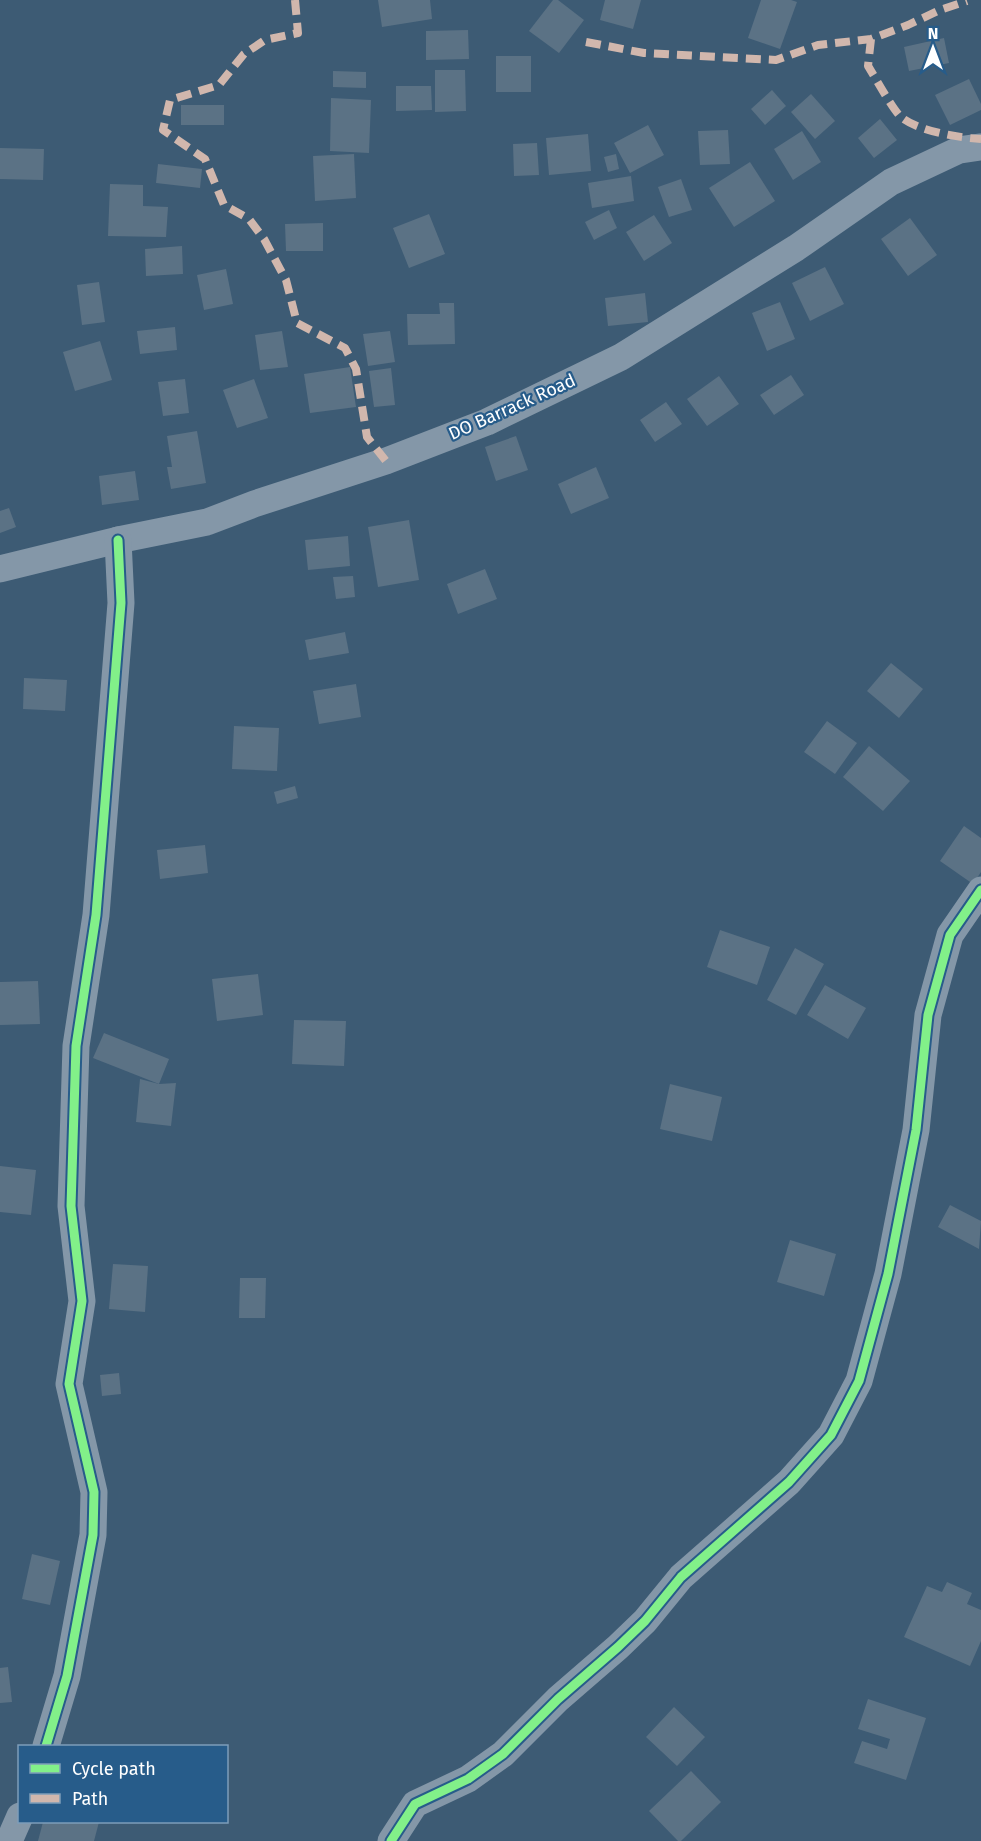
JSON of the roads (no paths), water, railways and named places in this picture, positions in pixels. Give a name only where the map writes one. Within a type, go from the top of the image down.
[{"type":"street","name":"DO Barrack Road","points":[[0,569],[118,540],[207,522],[254,504],[386,461],[487,422],[621,357],[796,248],[891,182],[959,150],[981,147]]},
{"type":"street","points":[[46,1745],[67,1676],[93,1535],[94,1492],[69,1384],[82,1301],[71,1206],[76,1046],[96,915],[121,603],[118,540]]},
{"type":"street","points":[[391,1841],[414,1804],[468,1779],[503,1754],[558,1699],[645,1621],[681,1578],[789,1482],[831,1436],[859,1381],[886,1284],[916,1130],[928,1015],[950,935],[981,890]]},
{"type":"street","points":[[9,1841],[18,1821]]}]
